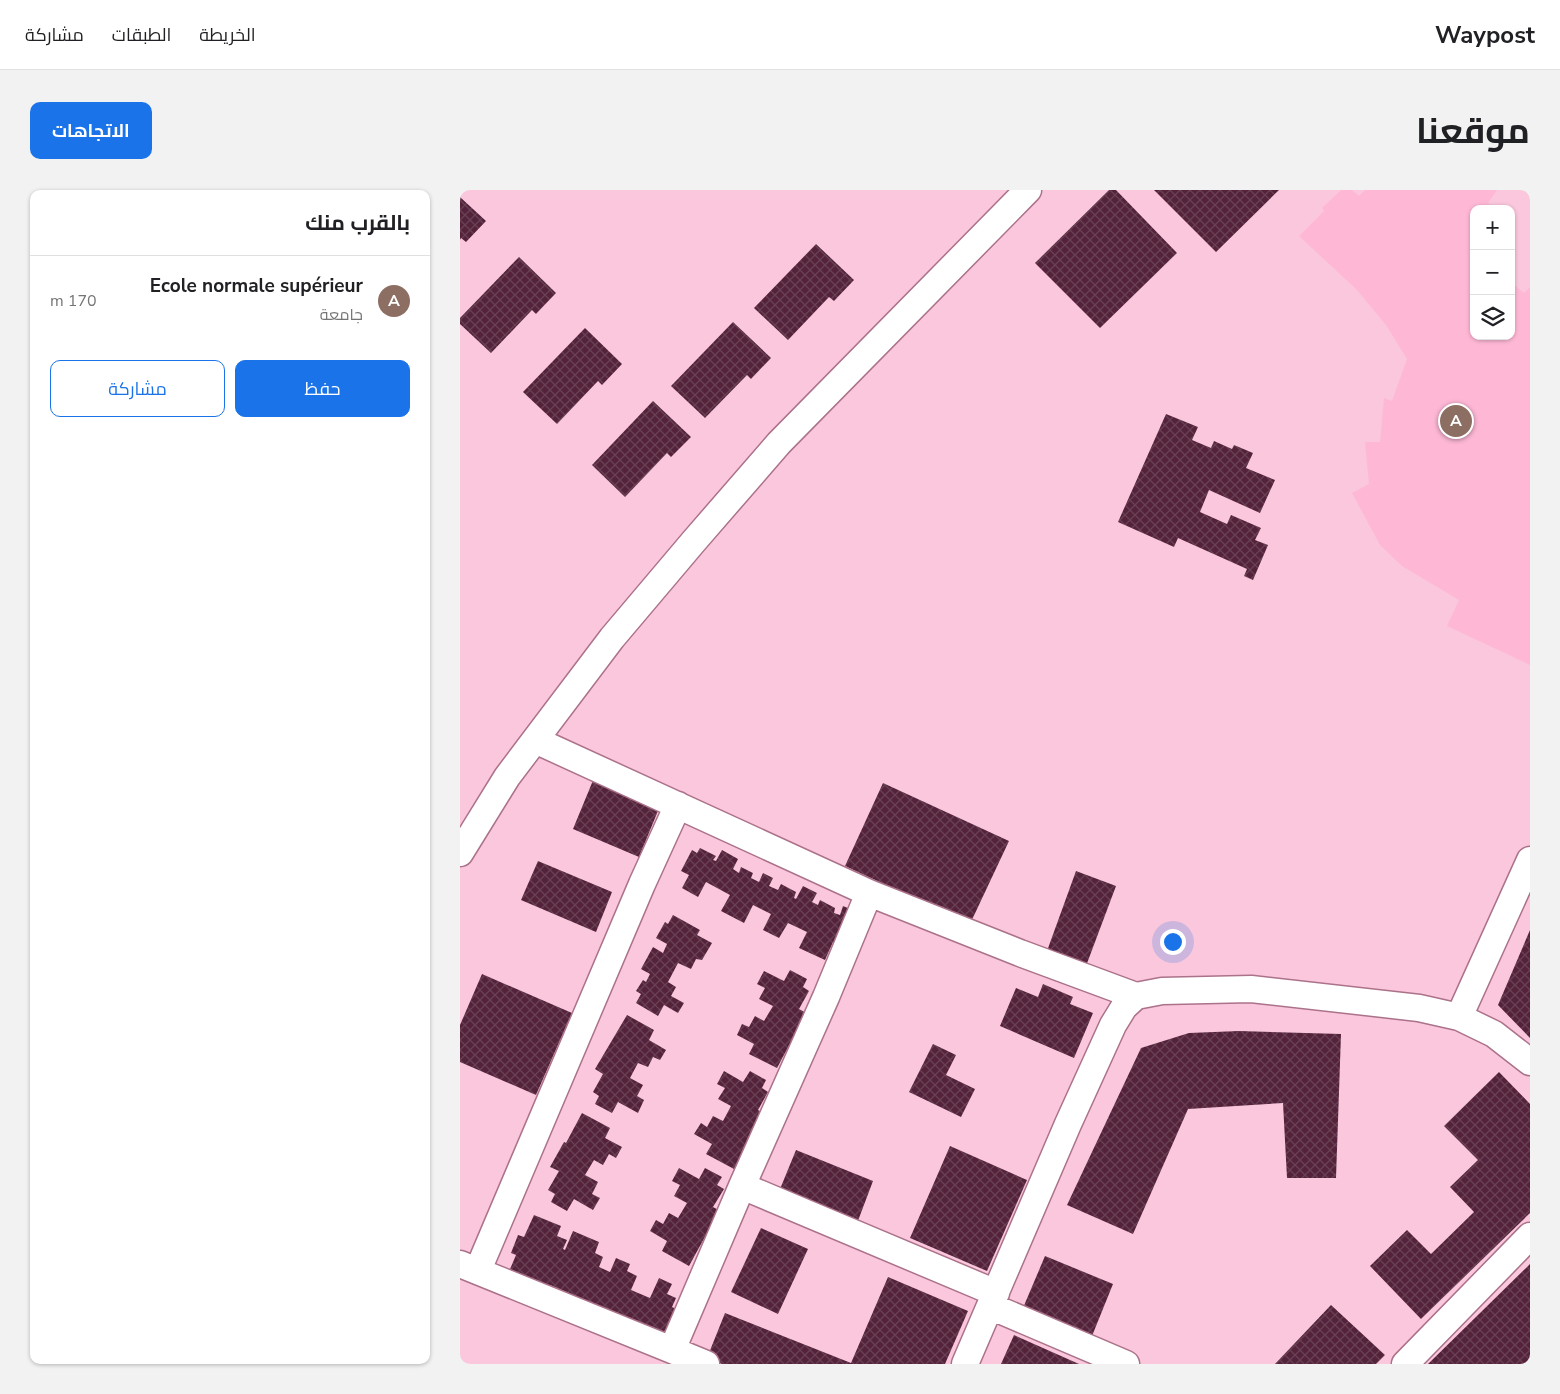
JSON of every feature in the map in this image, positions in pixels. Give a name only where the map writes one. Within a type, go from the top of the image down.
[{"type":"street","points":[[460,853],[507,777],[612,638],[778,444],[1028,190]]},
{"type":"street","points":[[535,740],[869,893],[1020,953],[1136,996],[1162,991],[1251,989],[1419,1008],[1459,1018],[1494,1034],[1530,1062]]},
{"type":"street","points":[[678,805],[469,1267],[706,1364]]},
{"type":"street","points":[[1459,1018],[1530,860]]},
{"type":"street","points":[[672,1350],[826,997],[869,893]]},
{"type":"street","points":[[965,1364],[1068,1124],[1113,1025],[1124,1007],[1136,996]]},
{"type":"street","points":[[742,1186],[993,1299],[1126,1364]]},
{"type":"street","points":[[1405,1364],[1530,1236]]},
{"type":"shaded area","points":[[1341,190],[1352,190],[1359,196],[1365,190],[1497,190],[1488,203],[1490,205],[1470,205],[1470,340],[1515,340],[1515,285],[1524,293],[1530,287],[1530,665],[1447,626],[1459,600],[1402,566],[1380,545],[1352,493],[1369,484],[1365,442],[1380,442],[1384,398],[1392,401],[1407,359],[1386,325],[1357,290],[1299,236],[1324,211],[1322,208]]},
{"type":"building","points":[[1109,190],[1116,190],[1177,253],[1100,328],[1035,263]]},
{"type":"building","points":[[1154,190],[1279,190],[1216,252]]},
{"type":"building","points":[[460,197],[486,221],[466,242],[461,238],[460,240]]},
{"type":"building","points":[[816,244],[854,280],[834,301],[829,297],[788,340],[754,308]]},
{"type":"building","points":[[519,257],[556,293],[536,314],[532,310],[491,353],[460,324],[460,318]]},
{"type":"building","points":[[733,322],[771,358],[751,379],[747,375],[705,418],[671,386]]},
{"type":"building","points":[[585,328],[622,364],[602,385],[598,381],[557,424],[523,392]]},
{"type":"building","points":[[653,401],[691,437],[671,457],[667,453],[625,497],[592,465]]},
{"type":"building","points":[[1166,414],[1198,427],[1192,440],[1211,448],[1214,441],[1232,449],[1234,445],[1253,453],[1246,468],[1275,480],[1260,513],[1209,490],[1200,512],[1227,524],[1231,515],[1261,528],[1255,540],[1268,545],[1253,580],[1244,576],[1247,569],[1178,538],[1174,547],[1118,522]]},
{"type":"building","points":[[594,778],[660,806],[639,857],[573,829]]},
{"type":"building","points":[[883,783],[1009,841],[970,924],[845,866]]},
{"type":"building","points":[[700,848],[716,856],[713,860],[716,861],[722,850],[738,859],[733,869],[739,873],[741,867],[753,873],[751,878],[759,882],[763,873],[773,878],[769,886],[778,890],[781,884],[796,892],[794,898],[796,899],[803,886],[817,893],[812,902],[818,905],[820,900],[835,908],[834,913],[840,915],[843,906],[855,911],[839,945],[833,942],[825,960],[799,948],[807,932],[788,923],[779,938],[763,930],[771,914],[753,905],[744,923],[721,911],[730,895],[706,882],[698,897],[682,888],[689,875],[681,871],[692,850],[697,853]]},
{"type":"building","points":[[538,861],[612,892],[596,932],[521,900]]},
{"type":"building","points":[[1076,871],[1116,886],[1086,966],[1047,951]]},
{"type":"building","points":[[673,915],[700,930],[697,935],[712,943],[702,960],[696,959],[691,969],[678,963],[668,982],[676,987],[671,996],[684,1003],[678,1013],[664,1005],[658,1016],[636,1003],[641,994],[636,991],[643,980],[646,982],[650,974],[641,969],[653,947],[663,953],[667,944],[656,938],[665,922],[668,924]]},
{"type":"building","points":[[1530,930],[1530,1038],[1498,1005]]},
{"type":"building","points":[[790,970],[807,979],[803,987],[809,991],[799,1009],[808,1014],[777,1068],[749,1054],[754,1044],[737,1035],[742,1024],[749,1027],[755,1016],[764,1021],[773,1006],[759,999],[765,988],[757,984],[764,971],[784,981]]},
{"type":"building","points":[[482,974],[572,1013],[536,1095],[460,1062],[460,1025]]},
{"type":"building","points":[[1043,984],[1073,997],[1070,1004],[1093,1013],[1074,1058],[1000,1026],[1016,988],[1038,997]]},
{"type":"building","points":[[627,1015],[654,1030],[649,1040],[666,1050],[660,1060],[653,1057],[648,1067],[638,1063],[630,1078],[643,1085],[637,1096],[644,1100],[638,1113],[618,1102],[612,1113],[595,1104],[599,1096],[593,1092],[603,1074],[595,1069]]},
{"type":"building","points":[[1239,1031],[1341,1034],[1336,1178],[1287,1178],[1283,1103],[1188,1109],[1133,1234],[1067,1205],[1141,1048],[1189,1033]]},
{"type":"building","points":[[933,1044],[956,1055],[946,1075],[975,1089],[961,1117],[909,1092]]},
{"type":"building","points":[[724,1071],[743,1082],[750,1071],[766,1080],[762,1088],[768,1092],[758,1110],[766,1115],[734,1169],[706,1154],[712,1144],[694,1134],[701,1123],[707,1127],[713,1116],[723,1121],[731,1106],[718,1099],[725,1088],[717,1084]]},
{"type":"building","points":[[1499,1072],[1530,1104],[1530,1213],[1421,1319],[1370,1266],[1407,1230],[1431,1254],[1474,1212],[1450,1187],[1478,1160],[1444,1126]]},
{"type":"building","points":[[582,1113],[610,1128],[605,1138],[622,1147],[616,1158],[609,1154],[603,1165],[594,1160],[585,1175],[598,1182],[592,1194],[600,1198],[593,1210],[574,1199],[567,1211],[551,1202],[555,1194],[548,1190],[559,1171],[550,1167],[564,1142],[566,1143]]},
{"type":"building","points":[[950,1146],[1027,1180],[987,1271],[910,1238]]},
{"type":"building","points":[[796,1150],[873,1181],[856,1226],[778,1194]]},
{"type":"building","points":[[679,1168],[699,1179],[705,1168],[722,1177],[717,1185],[724,1189],[713,1207],[722,1212],[708,1237],[706,1235],[689,1266],[662,1251],[667,1241],[650,1231],[656,1220],[663,1224],[669,1213],[678,1218],[687,1203],[674,1196],[680,1185],[672,1181]]},
{"type":"building","points":[[534,1215],[561,1226],[557,1236],[567,1240],[563,1249],[565,1250],[573,1231],[599,1242],[595,1253],[603,1257],[599,1267],[610,1272],[616,1258],[630,1264],[627,1271],[637,1276],[631,1290],[650,1298],[659,1278],[672,1284],[667,1294],[676,1298],[672,1307],[681,1311],[667,1342],[575,1304],[578,1297],[550,1285],[548,1292],[508,1274],[516,1255],[511,1253],[518,1235],[524,1237]]},
{"type":"building","points":[[761,1228],[808,1249],[778,1314],[731,1292]]},
{"type":"building","points":[[1045,1256],[1113,1284],[1092,1336],[1023,1308]]},
{"type":"building","points":[[1530,1264],[1530,1364],[1428,1364]]},
{"type":"building","points":[[888,1277],[968,1311],[945,1364],[722,1364],[707,1358],[725,1313],[851,1363]]},
{"type":"building","points":[[1331,1305],[1385,1355],[1376,1364],[1275,1364]]},
{"type":"building","points":[[1014,1335],[1079,1364],[1001,1364]]},
{"type":"place","name":"Ecole normale supérieur","points":[[1456,421]]}]
